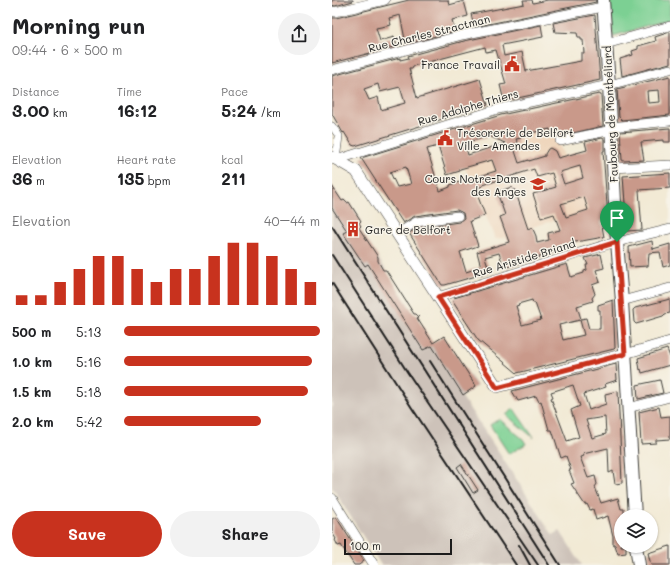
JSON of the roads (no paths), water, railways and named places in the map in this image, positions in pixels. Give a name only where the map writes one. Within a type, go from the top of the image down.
[{"type":"main road","name":"Faubourg de Montbéliard","points":[[603,4],[612,128],[617,242],[635,509]]},
{"type":"main road","points":[[637,553],[639,565]]},
{"type":"street","points":[[332,12],[385,0]]},
{"type":"street","name":"Rue Charles Stractman","points":[[332,70],[462,35],[603,4]]},
{"type":"street","points":[[606,44],[670,26]]},
{"type":"street","name":"Rue Adolphe Thiers","points":[[333,156],[498,108],[609,85],[670,69]]},
{"type":"street","points":[[560,141],[612,128],[670,121]]},
{"type":"street","points":[[332,126],[339,136],[333,156],[356,171],[497,388],[670,341]]},
{"type":"street","points":[[613,168],[670,165]]},
{"type":"street","points":[[397,234],[416,222],[458,216]]},
{"type":"street","name":"Rue Aristide Briand","points":[[438,297],[617,242],[670,229]]},
{"type":"street","points":[[622,301],[670,288]]},
{"type":"street","points":[[628,408],[670,397]]},
{"type":"street","points":[[332,498],[374,565]]},
{"type":"railway","points":[[332,226],[549,565]]},
{"type":"railway","points":[[332,255],[408,373],[538,565]]},
{"type":"railway","points":[[332,283],[412,408],[516,565]]},
{"type":"railway","points":[[430,361],[560,565]]},
{"type":"railway","points":[[519,545],[530,565]]},
{"type":"place","name":"France Travail","points":[[512,64]]},
{"type":"place","name":"Trésorerie de Belfort Ville - Amendes","points":[[445,138]]},
{"type":"place","name":"Cours Notre-Dame des Anges","points":[[538,184]]},
{"type":"place","name":"Gare de Belfort","points":[[353,229]]}]
